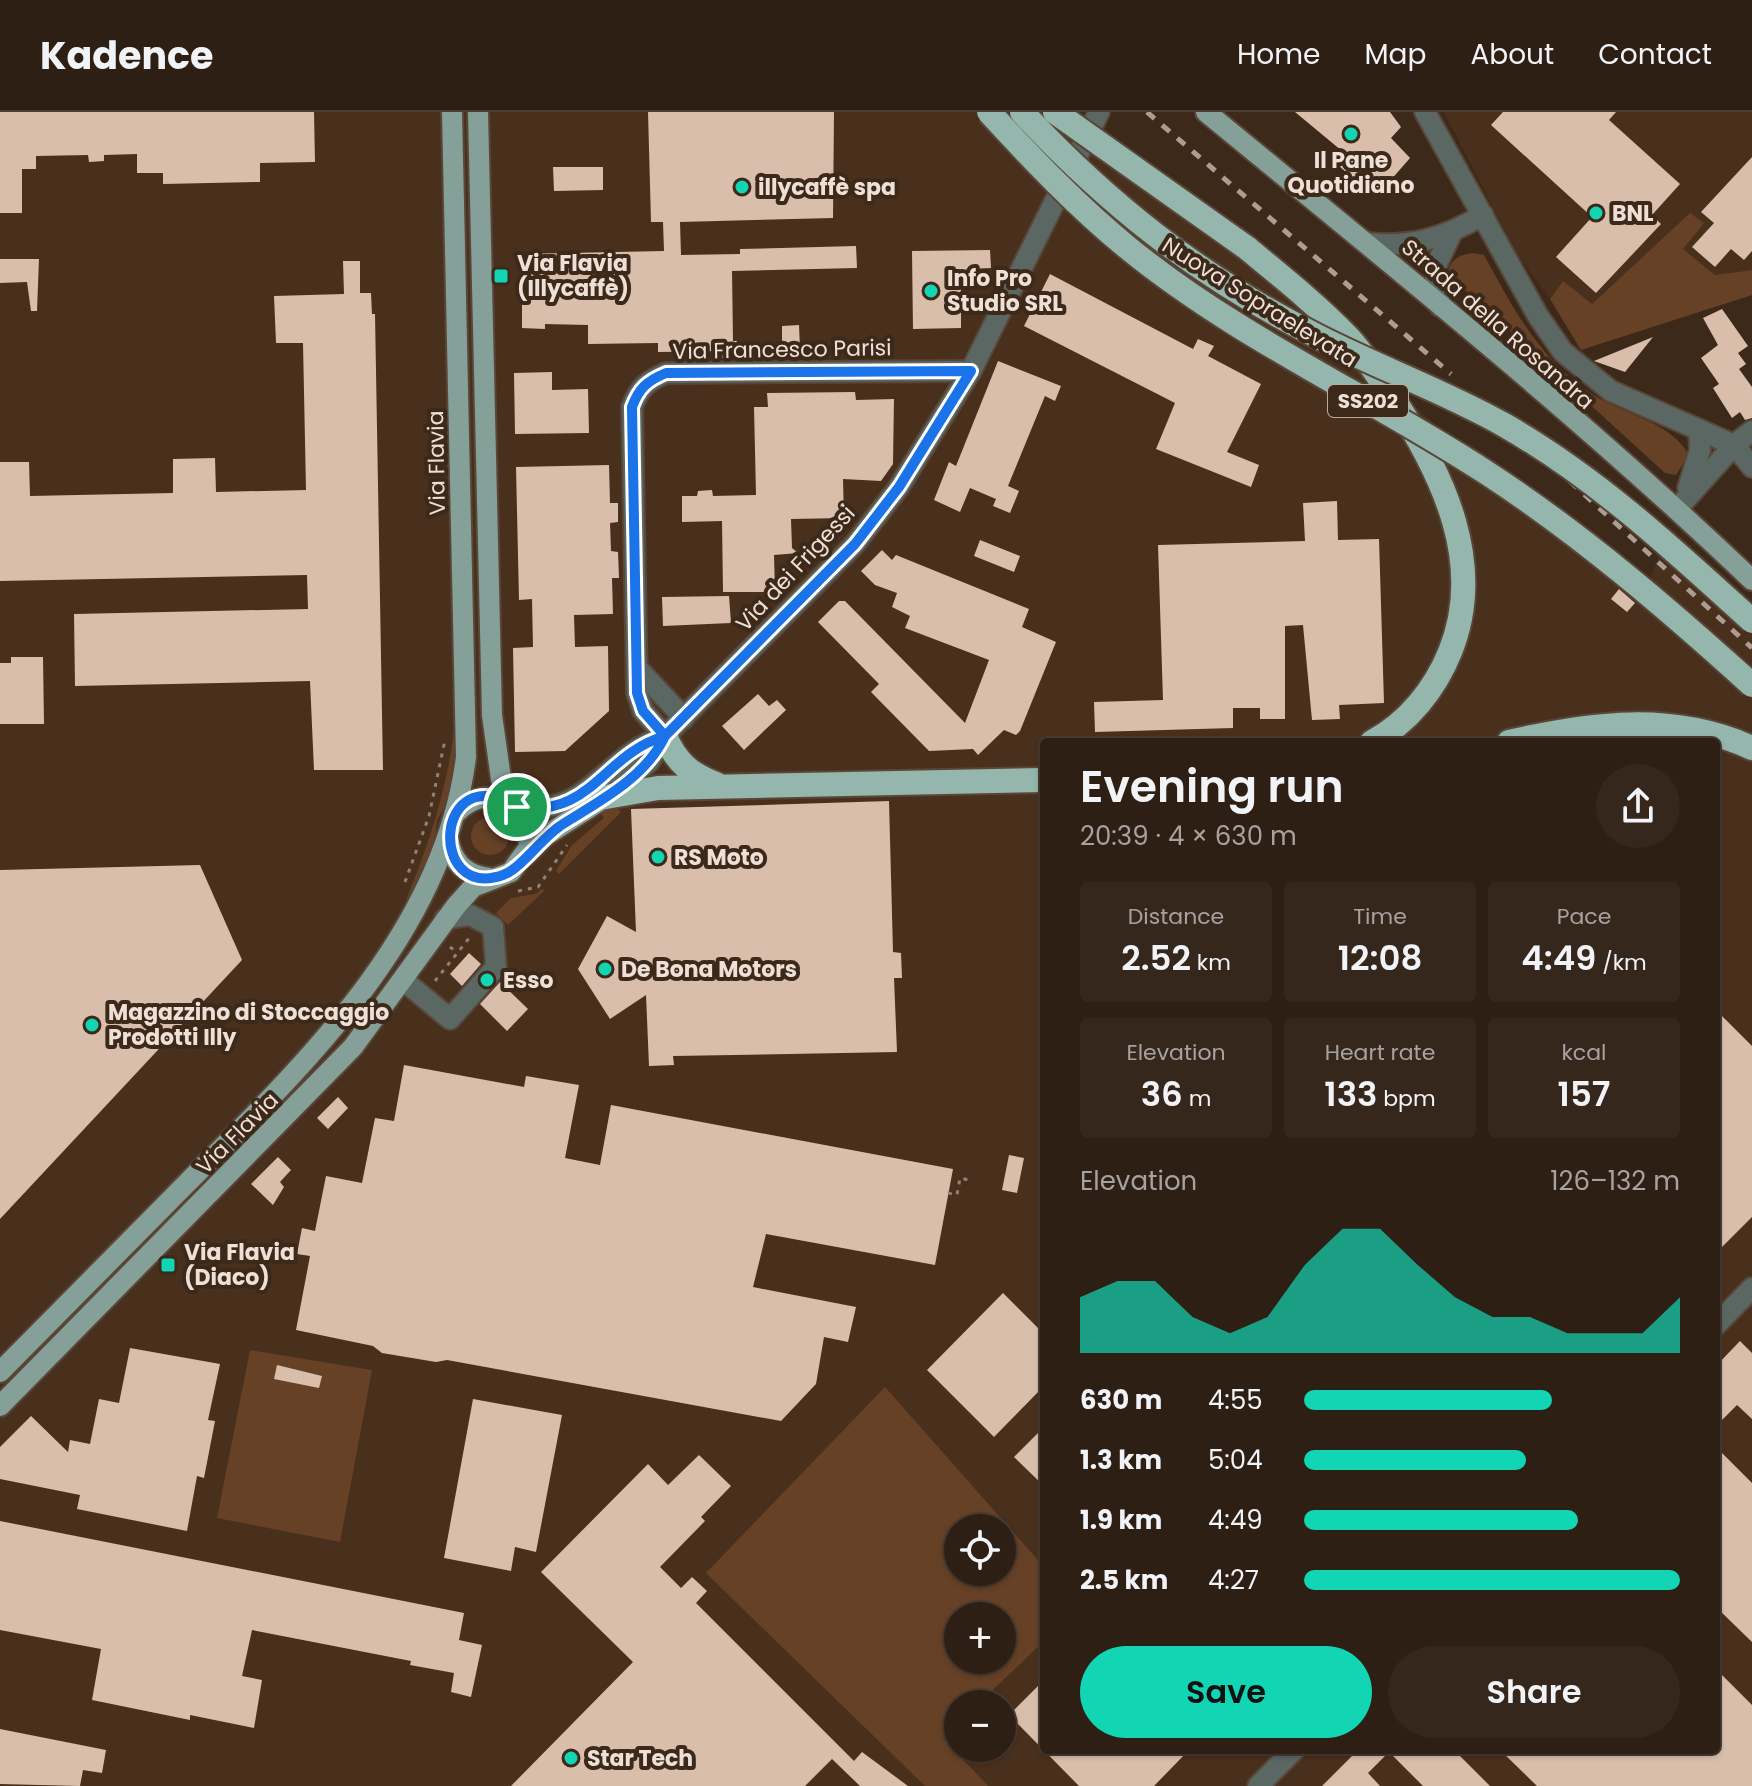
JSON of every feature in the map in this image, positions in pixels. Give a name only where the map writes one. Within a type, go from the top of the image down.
[{"type":"highway","name":"Nuova Sopraelevata","points":[[989,112],[1081,207],[1129,249],[1220,312],[1426,434],[1540,508],[1625,574],[1752,685]]},
{"type":"highway","name":"Nuova Sopraelevata","points":[[1022,112],[1097,188],[1181,257],[1310,333],[1470,407],[1566,463],[1657,535],[1752,621]]},
{"type":"highway","points":[[1055,112],[1247,248],[1319,308],[1350,340],[1380,380],[1429,457],[1453,515],[1460,542],[1464,568],[1461,613],[1446,663],[1422,701],[1377,738]]},
{"type":"highway","points":[[1529,738],[1585,727],[1627,723],[1666,724],[1711,732],[1752,748]]},
{"type":"highway","points":[[665,736],[672,752],[693,776],[725,787]]},
{"type":"highway","points":[[606,797],[658,788],[1040,782]]},
{"type":"main road","name":"Via Flavia","points":[[0,1372],[295,1071],[360,994],[402,933],[441,861],[456,813],[466,757],[467,723],[452,112]]},
{"type":"main road","points":[[478,112],[492,715],[501,779],[529,830],[526,855]]},
{"type":"main road","name":"Strada della Rosandra","points":[[1206,112],[1366,243],[1677,509],[1752,580]]},
{"type":"main road","points":[[456,813],[465,803],[490,796],[517,807]]},
{"type":"main road","name":"Via Flavia","points":[[0,1406],[353,1047],[445,919],[473,887],[489,878],[511,872],[545,836],[606,797]]},
{"type":"main road","points":[[448,838],[455,859],[462,868],[489,878]]},
{"type":"street","points":[[1425,112],[1538,316],[1563,352],[1611,391],[1734,445],[1752,467]]},
{"type":"street","name":"Via dei Frigessi","points":[[606,797],[649,762],[665,736],[855,544],[899,487],[971,371],[1096,115]]},
{"type":"street","points":[[1366,243],[1401,245],[1451,234],[1483,215]]},
{"type":"street","points":[[1440,306],[1434,270],[1451,234]]},
{"type":"street","name":"Via Francesco Parisi","points":[[665,736],[643,711],[637,693],[632,407],[637,394],[649,380],[666,373],[971,371]]},
{"type":"street","points":[[1677,509],[1695,474],[1700,450],[1699,431]]},
{"type":"street","points":[[1677,509],[1734,445],[1752,431]]},
{"type":"street","points":[[638,669],[684,718]]},
{"type":"street","name":"Via dei Frigessi","points":[[517,807],[545,810],[570,801],[646,742],[665,736]]},
{"type":"street","points":[[403,980],[450,1019],[496,967],[493,927],[470,915],[445,919]]},
{"type":"street","points":[[1720,1321],[1752,1288]]},
{"type":"street","points":[[1258,1786],[1290,1754]]},
{"type":"path","points":[[404,885],[429,816],[445,740]]},
{"type":"path","points":[[517,891],[534,890],[553,868]]},
{"type":"path","points":[[439,977],[472,934]]},
{"type":"path","points":[[948,1193],[957,1195],[960,1178],[973,1181]]},
{"type":"shaded area","points":[[0,112],[1077,112],[1105,129],[1439,428],[1642,599],[1670,528],[1752,601],[1752,1786],[0,1786]]},
{"type":"shaded area","points":[[1444,112],[1752,112],[1752,270],[1715,275],[1683,249],[1690,213],[1591,305],[1563,281],[1550,299],[1517,254]]},
{"type":"shaded area","points":[[1690,213],[1704,223],[1683,249],[1715,275],[1752,270],[1752,295],[1581,350],[1550,299],[1563,281],[1592,304]]},
{"type":"shaded area","points":[[1473,253],[1484,255],[1529,331],[1573,380],[1592,394],[1658,426],[1681,443],[1689,455],[1676,475],[1665,473],[1447,274],[1456,259]]},
{"type":"shaded area","points":[[454,730],[457,730],[455,774],[448,801],[437,820],[433,852],[410,902],[406,900],[436,816]]},
{"type":"shaded area","points":[[611,803],[621,812],[559,874],[556,871],[572,845],[604,818],[599,810]]},
{"type":"shaded area","points":[[490,817],[503,823],[509,836],[503,849],[490,855],[477,849],[471,836],[477,823]]},
{"type":"shaded area","points":[[541,889],[545,890],[508,925],[496,913],[511,898],[536,894]]},
{"type":"shaded area","points":[[250,1350],[372,1370],[340,1542],[217,1518]]},
{"type":"shaded area","points":[[885,1387],[997,1514],[944,1514],[944,1586],[1016,1586],[1016,1535],[1040,1562],[1040,1645],[1016,1668],[1016,1602],[944,1602],[944,1674],[1009,1674],[993,1690],[944,1690],[944,1762],[966,1762],[988,1786],[925,1786],[706,1573]]},
{"type":"building","points":[[0,112],[314,112],[315,162],[260,163],[260,182],[163,184],[163,173],[137,173],[137,154],[104,155],[104,161],[89,162],[88,155],[36,156],[36,169],[22,169],[22,213],[0,213]]},
{"type":"building","points":[[648,112],[834,112],[833,218],[680,222],[681,255],[740,254],[740,249],[856,246],[857,268],[732,271],[733,341],[737,341],[738,357],[722,358],[722,351],[658,352],[658,343],[588,344],[588,325],[545,324],[545,329],[522,328],[522,254],[664,251],[663,222],[651,222]]},
{"type":"building","points":[[1295,112],[1390,112],[1401,127],[1391,138],[1410,158],[1376,197],[1334,162],[1342,151]]},
{"type":"building","points":[[1503,112],[1616,112],[1609,120],[1680,184],[1652,215],[1661,224],[1596,293],[1556,257],[1592,217],[1491,125]]},
{"type":"building","points":[[1752,157],[1752,251],[1744,260],[1731,249],[1715,267],[1692,247],[1714,223],[1701,212]]},
{"type":"building","points":[[553,167],[603,167],[603,190],[554,191]]},
{"type":"building","name":"Info Pro Studio SRL","points":[[990,250],[991,268],[967,269],[968,281],[961,282],[961,328],[913,329],[912,251]]},
{"type":"building","points":[[0,259],[39,259],[37,311],[31,311],[27,282],[0,283]]},
{"type":"building","points":[[343,261],[360,261],[360,293],[371,293],[372,314],[375,314],[383,770],[314,770],[310,681],[75,686],[74,614],[308,609],[307,575],[0,581],[0,462],[29,462],[30,496],[173,493],[173,459],[215,458],[216,492],[306,490],[303,343],[276,343],[274,296],[344,294]]},
{"type":"building","points":[[1050,274],[1193,349],[1198,339],[1214,346],[1208,356],[1261,384],[1227,452],[1259,465],[1251,487],[1156,449],[1175,403],[1024,326]]},
{"type":"building","points":[[1722,309],[1748,346],[1738,353],[1746,364],[1739,369],[1752,387],[1752,418],[1745,420],[1740,412],[1732,418],[1713,388],[1719,384],[1701,358],[1718,345],[1703,318]]},
{"type":"building","points":[[799,325],[800,350],[782,351],[782,326]]},
{"type":"building","points":[[1653,337],[1625,372],[1594,361]]},
{"type":"building","points":[[998,361],[1061,386],[1055,401],[1045,396],[1008,486],[1019,491],[1010,513],[993,506],[996,499],[970,488],[960,512],[934,500],[949,462],[956,466]]},
{"type":"building","points":[[552,372],[552,390],[588,389],[589,433],[515,434],[514,373]]},
{"type":"building","points":[[855,392],[856,400],[894,399],[893,464],[881,481],[843,479],[844,518],[791,519],[792,548],[798,553],[774,555],[775,592],[723,592],[722,521],[682,522],[682,496],[697,496],[698,491],[712,490],[713,496],[756,495],[754,407],[768,407],[767,393]]},
{"type":"building","points":[[609,465],[610,503],[618,503],[618,522],[610,523],[611,551],[618,552],[619,578],[612,578],[613,614],[574,615],[575,647],[608,646],[609,711],[565,751],[515,752],[513,648],[533,647],[532,599],[519,600],[516,467]]},
{"type":"building","points":[[1337,501],[1338,540],[1379,539],[1384,703],[1339,705],[1340,719],[1312,720],[1303,625],[1285,626],[1285,719],[1260,719],[1260,708],[1233,708],[1233,728],[1095,732],[1094,702],[1163,700],[1158,545],[1305,541],[1303,503]]},
{"type":"building","points":[[980,540],[1020,556],[1014,572],[974,556]]},
{"type":"building","points":[[882,550],[892,560],[896,555],[1029,609],[1022,627],[1056,642],[1016,735],[1004,730],[978,755],[973,749],[929,751],[871,692],[879,684],[818,622],[839,601],[845,601],[965,723],[989,660],[905,628],[910,616],[892,607],[897,593],[875,585],[861,571]]},
{"type":"building","points":[[1619,589],[1635,603],[1627,612],[1611,599]]},
{"type":"building","points":[[729,596],[731,623],[663,626],[662,597]]},
{"type":"building","points":[[11,657],[43,657],[44,724],[0,724],[0,663],[11,663]]},
{"type":"building","points":[[758,694],[769,706],[777,700],[786,710],[744,750],[722,726]]},
{"type":"building","points":[[889,801],[893,952],[901,953],[902,978],[894,978],[897,1052],[673,1056],[674,1065],[649,1066],[646,995],[610,1019],[578,969],[607,916],[636,932],[631,809]]},
{"type":"building","name":"Magazzino di Stoccaggio Prodotti Illy","points":[[200,865],[242,960],[0,1219],[0,870]]},
{"type":"building","points":[[469,953],[481,964],[462,986],[450,974]]},
{"type":"building","points":[[500,982],[528,1009],[507,1031],[480,1004]]},
{"type":"building","points":[[1720,1014],[1752,1046],[1752,1217],[1720,1249]]},
{"type":"building","points":[[404,1065],[524,1087],[526,1076],[579,1085],[565,1158],[600,1165],[611,1105],[953,1169],[935,1265],[766,1234],[753,1287],[856,1307],[848,1342],[824,1337],[816,1384],[781,1421],[447,1360],[436,1362],[382,1353],[373,1346],[296,1330],[310,1256],[297,1254],[302,1228],[315,1231],[326,1176],[362,1183],[375,1118],[394,1121]]},
{"type":"building","points":[[338,1097],[348,1108],[328,1129],[317,1118]]},
{"type":"building","points":[[1009,1155],[1024,1158],[1017,1193],[1002,1190]]},
{"type":"building","points":[[278,1157],[291,1170],[280,1182],[284,1187],[273,1205],[251,1184]]},
{"type":"building","points":[[1003,1293],[1040,1330],[1040,1390],[994,1437],[927,1370]]},
{"type":"building","points":[[1740,1341],[1752,1353],[1752,1419],[1737,1405],[1720,1422],[1720,1362]]},
{"type":"building","points":[[130,1348],[220,1364],[208,1420],[215,1421],[204,1478],[197,1476],[187,1531],[77,1509],[80,1495],[0,1479],[0,1447],[31,1416],[68,1452],[70,1440],[90,1444],[99,1399],[119,1403]]},
{"type":"building","points":[[277,1365],[322,1376],[319,1388],[274,1379]]},
{"type":"building","points":[[473,1399],[562,1415],[536,1552],[515,1547],[511,1571],[444,1558]]},
{"type":"building","points":[[1040,1431],[1040,1482],[1014,1457]]},
{"type":"building","points":[[1720,1451],[1752,1483],[1752,1642],[1720,1611]]},
{"type":"building","points":[[699,1455],[731,1486],[701,1517],[705,1521],[660,1567],[681,1588],[692,1577],[707,1591],[696,1603],[854,1761],[862,1752],[908,1786],[860,1786],[832,1759],[805,1786],[511,1786],[633,1662],[541,1572],[648,1464],[668,1485]]},
{"type":"building","points":[[0,1521],[464,1613],[459,1640],[482,1645],[471,1697],[451,1692],[454,1673],[410,1665],[411,1661],[252,1630],[242,1676],[262,1680],[254,1728],[190,1715],[190,1720],[92,1700],[101,1649],[0,1630]]},
{"type":"building","points":[[1720,1673],[1752,1705],[1752,1786],[1537,1786],[1504,1754],[1720,1754]]},
{"type":"building","points":[[1040,1684],[1040,1746],[1016,1722],[1016,1708]]},
{"type":"building","points":[[0,1729],[106,1750],[102,1773],[83,1770],[80,1786],[0,1784]]},
{"type":"building","points":[[1047,1754],[1185,1754],[1154,1786],[1079,1786]]},
{"type":"building","points":[[1354,1754],[1387,1754],[1368,1773],[1380,1786],[1322,1786]]},
{"type":"building","points":[[1391,1754],[1458,1754],[1490,1786],[1423,1786]]},
{"type":"railway","points":[[1147,112],[1451,374]]},
{"type":"railway","points":[[1540,454],[1752,648]]},
{"type":"place","name":"Il Pane Quotidiano","points":[[1351,134]]},
{"type":"place","name":"illycaffè spa","points":[[742,187]]},
{"type":"place","name":"BNL","points":[[1596,213]]},
{"type":"place","name":"Via Flavia (Illycaffè)","points":[[501,276]]},
{"type":"place","name":"Info Pro Studio SRL","points":[[931,291]]},
{"type":"place","name":"RS Moto","points":[[658,857]]},
{"type":"place","name":"De Bona Motors","points":[[605,969]]},
{"type":"place","name":"Esso","points":[[487,980]]},
{"type":"place","name":"Magazzino di Stoccaggio Prodotti Illy","points":[[92,1025]]},
{"type":"place","name":"Via Flavia (Diaco)","points":[[168,1265]]},
{"type":"place","name":"Star Tech","points":[[571,1758]]},
{"type":"route","points":[[517,807],[490,796],[465,803],[450,824],[448,838],[450,849],[462,868],[479,877],[489,878],[511,872],[545,836],[593,807],[649,762],[658,752],[665,736],[855,544],[899,487],[971,371],[666,373],[649,380],[637,394],[632,407],[637,693],[643,711],[665,736],[646,742],[582,794],[556,808],[533,810],[517,807]]}]
